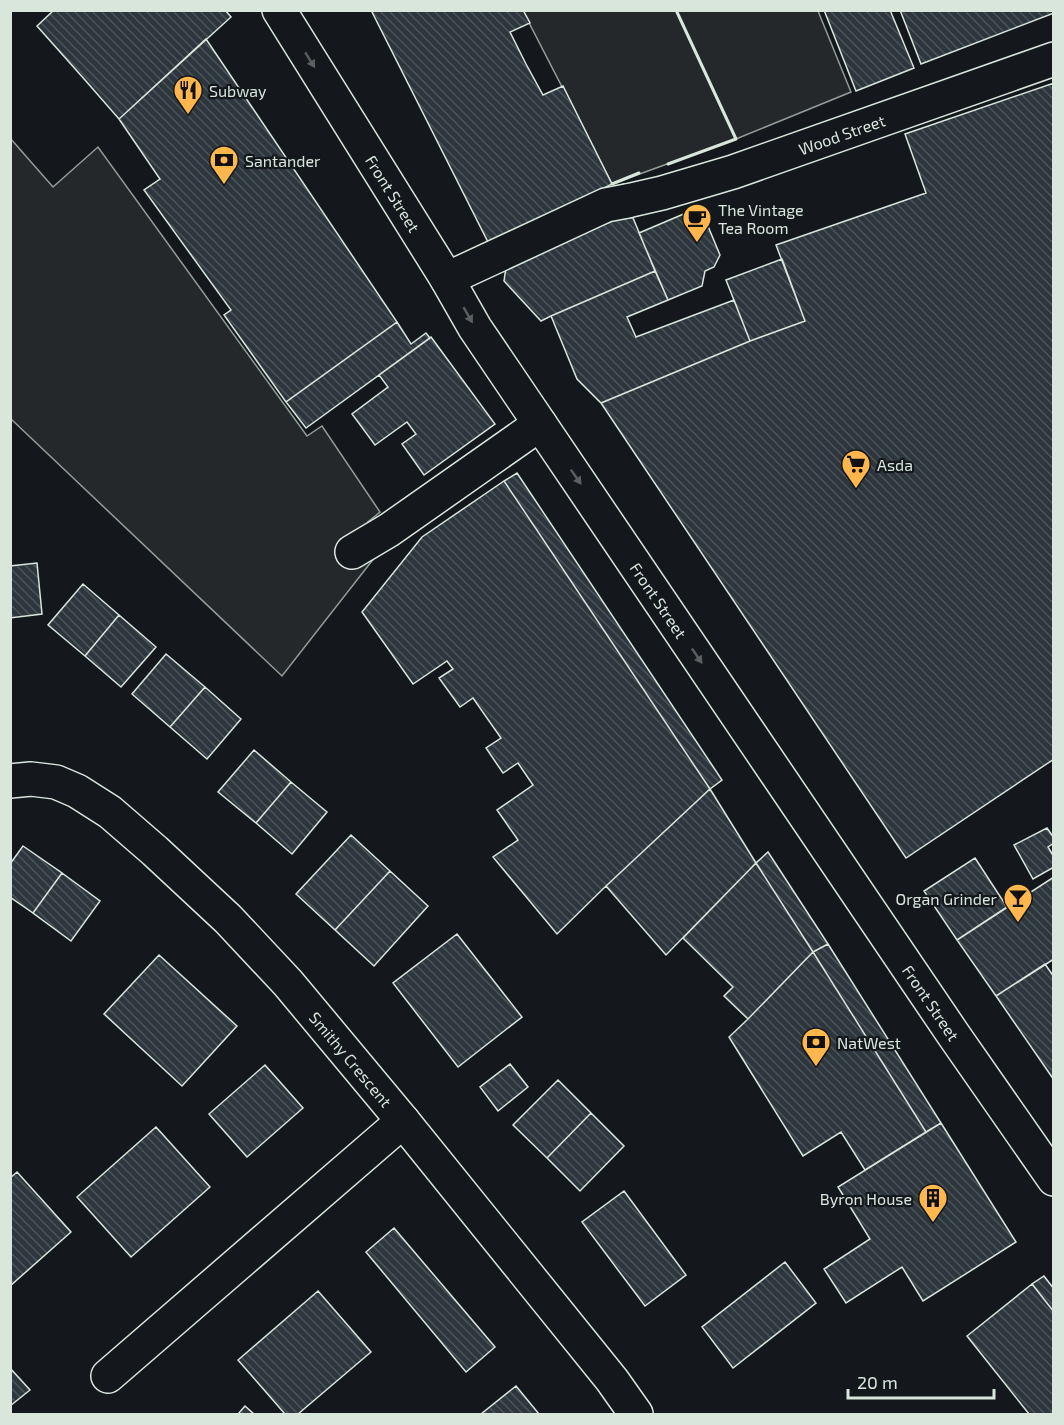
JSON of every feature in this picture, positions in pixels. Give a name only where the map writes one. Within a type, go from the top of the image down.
[{"type":"street","name":"Front Street","points":[[279,10],[447,279],[475,328],[1053,1179]]},
{"type":"street","name":"Wood Street","points":[[447,279],[606,205],[662,193],[733,172],[1053,59]]},
{"type":"street","points":[[352,552],[389,530],[540,424]]},
{"type":"street","name":"Smithy Crescent","points":[[10,781],[31,779],[56,782],[77,791],[110,812],[220,911],[281,975],[403,1121],[612,1380],[636,1414]]},
{"type":"street","points":[[108,1376],[403,1121]]},
{"type":"shaded area","points":[[523,11],[818,11],[851,92],[736,139],[612,184]]},
{"type":"shaded area","points":[[10,138],[53,187],[98,147],[307,436],[322,426],[380,512],[368,522],[376,534],[375,557],[282,676],[11,419]]},
{"type":"building","points":[[54,10],[225,10],[231,17],[119,119],[37,26]]},
{"type":"building","points":[[371,10],[523,10],[530,23],[510,32],[526,64],[543,95],[563,86],[612,184],[490,246]]},
{"type":"building","points":[[824,10],[890,10],[914,68],[856,91]]},
{"type":"building","points":[[900,10],[1054,10],[1054,13],[921,64]]},
{"type":"building","points":[[206,39],[397,322],[286,402],[224,315],[231,310],[144,190],[160,179],[119,119]]},
{"type":"building","name":"Asda","points":[[1054,83],[1054,759],[906,858],[601,403],[750,341],[805,321],[776,245],[926,193],[905,134]]},
{"type":"building","points":[[700,207],[720,255],[714,267],[705,271],[702,286],[668,300],[639,233]]},
{"type":"building","points":[[631,213],[655,271],[541,321],[504,281],[506,267]]},
{"type":"building","points":[[782,259],[805,321],[750,341],[726,280]]},
{"type":"building","points":[[655,271],[668,300],[627,317],[636,337],[734,300],[750,341],[601,403],[577,379],[551,316]]},
{"type":"building","points":[[397,322],[411,344],[426,333],[430,338],[306,428],[286,402]]},
{"type":"building","points":[[431,337],[495,424],[424,475],[402,444],[416,434],[407,422],[375,445],[352,414],[388,387],[379,375]]},
{"type":"building","points":[[517,473],[722,780],[710,789],[504,481]]},
{"type":"building","points":[[504,481],[710,789],[557,934],[493,857],[518,840],[497,810],[533,785],[518,763],[503,773],[486,748],[501,738],[473,698],[460,707],[439,678],[453,669],[447,661],[413,684],[362,612],[422,537]]},
{"type":"building","points":[[37,563],[42,614],[10,618],[10,566]]},
{"type":"building","points":[[83,584],[119,615],[85,656],[48,625]]},
{"type":"building","points":[[119,615],[156,647],[121,687],[85,656]]},
{"type":"building","points":[[166,654],[205,687],[170,727],[132,694]]},
{"type":"building","points":[[205,687],[241,719],[207,759],[170,727]]},
{"type":"building","points":[[254,750],[291,782],[256,823],[218,792]]},
{"type":"building","points":[[291,782],[327,812],[292,854],[256,823]]},
{"type":"building","points":[[710,789],[756,863],[666,955],[606,886]]},
{"type":"building","points":[[1047,828],[1054,838],[1054,843],[1048,847],[1054,857],[1054,867],[1033,879],[1014,845]]},
{"type":"building","points":[[351,835],[390,871],[335,930],[296,894]]},
{"type":"building","points":[[23,846],[62,873],[33,913],[10,897],[10,864]]},
{"type":"building","points":[[768,852],[828,944],[813,952],[756,863]]},
{"type":"building","points":[[975,858],[1007,907],[957,940],[924,891]]},
{"type":"building","points":[[756,863],[813,952],[748,1019],[724,996],[733,987],[683,938]]},
{"type":"building","points":[[390,871],[428,906],[374,966],[335,930]]},
{"type":"building","points":[[62,873],[100,901],[71,941],[33,913]]},
{"type":"building","name":"Organ Grinder","points":[[1054,877],[1054,959],[996,996],[957,940]]},
{"type":"building","points":[[457,934],[522,1017],[458,1067],[393,983]]},
{"type":"building","points":[[828,944],[941,1123],[926,1132],[813,952]]},
{"type":"building","points":[[813,952],[926,1132],[865,1170],[841,1132],[803,1156],[729,1037]]},
{"type":"building","points":[[159,955],[237,1026],[182,1086],[104,1014]]},
{"type":"building","points":[[1045,964],[1054,977],[1054,1080],[996,996]]},
{"type":"building","points":[[510,1064],[528,1087],[498,1111],[480,1087]]},
{"type":"building","points":[[265,1065],[303,1108],[247,1157],[209,1114]]},
{"type":"building","points":[[558,1080],[591,1113],[547,1158],[513,1125]]},
{"type":"building","points":[[591,1113],[624,1146],[580,1191],[547,1158]]},
{"type":"building","name":"Byron House","points":[[941,1123],[1016,1242],[923,1301],[902,1267],[846,1303],[824,1269],[870,1239],[838,1187]]},
{"type":"building","points":[[156,1127],[210,1187],[131,1257],[77,1197]]},
{"type":"building","points":[[17,1172],[71,1232],[10,1286],[10,1178]]},
{"type":"building","points":[[624,1191],[686,1275],[645,1306],[582,1222]]},
{"type":"building","points":[[394,1228],[495,1347],[466,1372],[366,1252]]},
{"type":"building","points":[[785,1262],[816,1303],[733,1368],[702,1327]]},
{"type":"building","points":[[1044,1276],[1054,1289],[1054,1312],[1032,1284]]},
{"type":"building","points":[[1032,1284],[1054,1312],[1054,1414],[1029,1414],[967,1336]]},
{"type":"building","points":[[318,1291],[371,1352],[298,1414],[285,1414],[238,1360]]},
{"type":"building","points":[[10,1368],[30,1390],[10,1406]]},
{"type":"building","points":[[516,1386],[539,1414],[481,1414]]},
{"type":"building","points":[[245,1406],[254,1414],[238,1414]]},
{"type":"wall","points":[[668,164],[736,139],[676,10]]},
{"type":"wall","points":[[612,184],[639,173]]},
{"type":"place","name":"Subway","points":[[188,116]]},
{"type":"place","name":"Santander","points":[[224,186]]},
{"type":"place","name":"The Vintage Tea Room","points":[[697,244]]},
{"type":"place","name":"Asda","points":[[856,490]]},
{"type":"place","name":"Organ Grinder","points":[[1018,924]]},
{"type":"place","name":"NatWest","points":[[816,1068]]},
{"type":"place","name":"Byron House","points":[[933,1224]]}]
